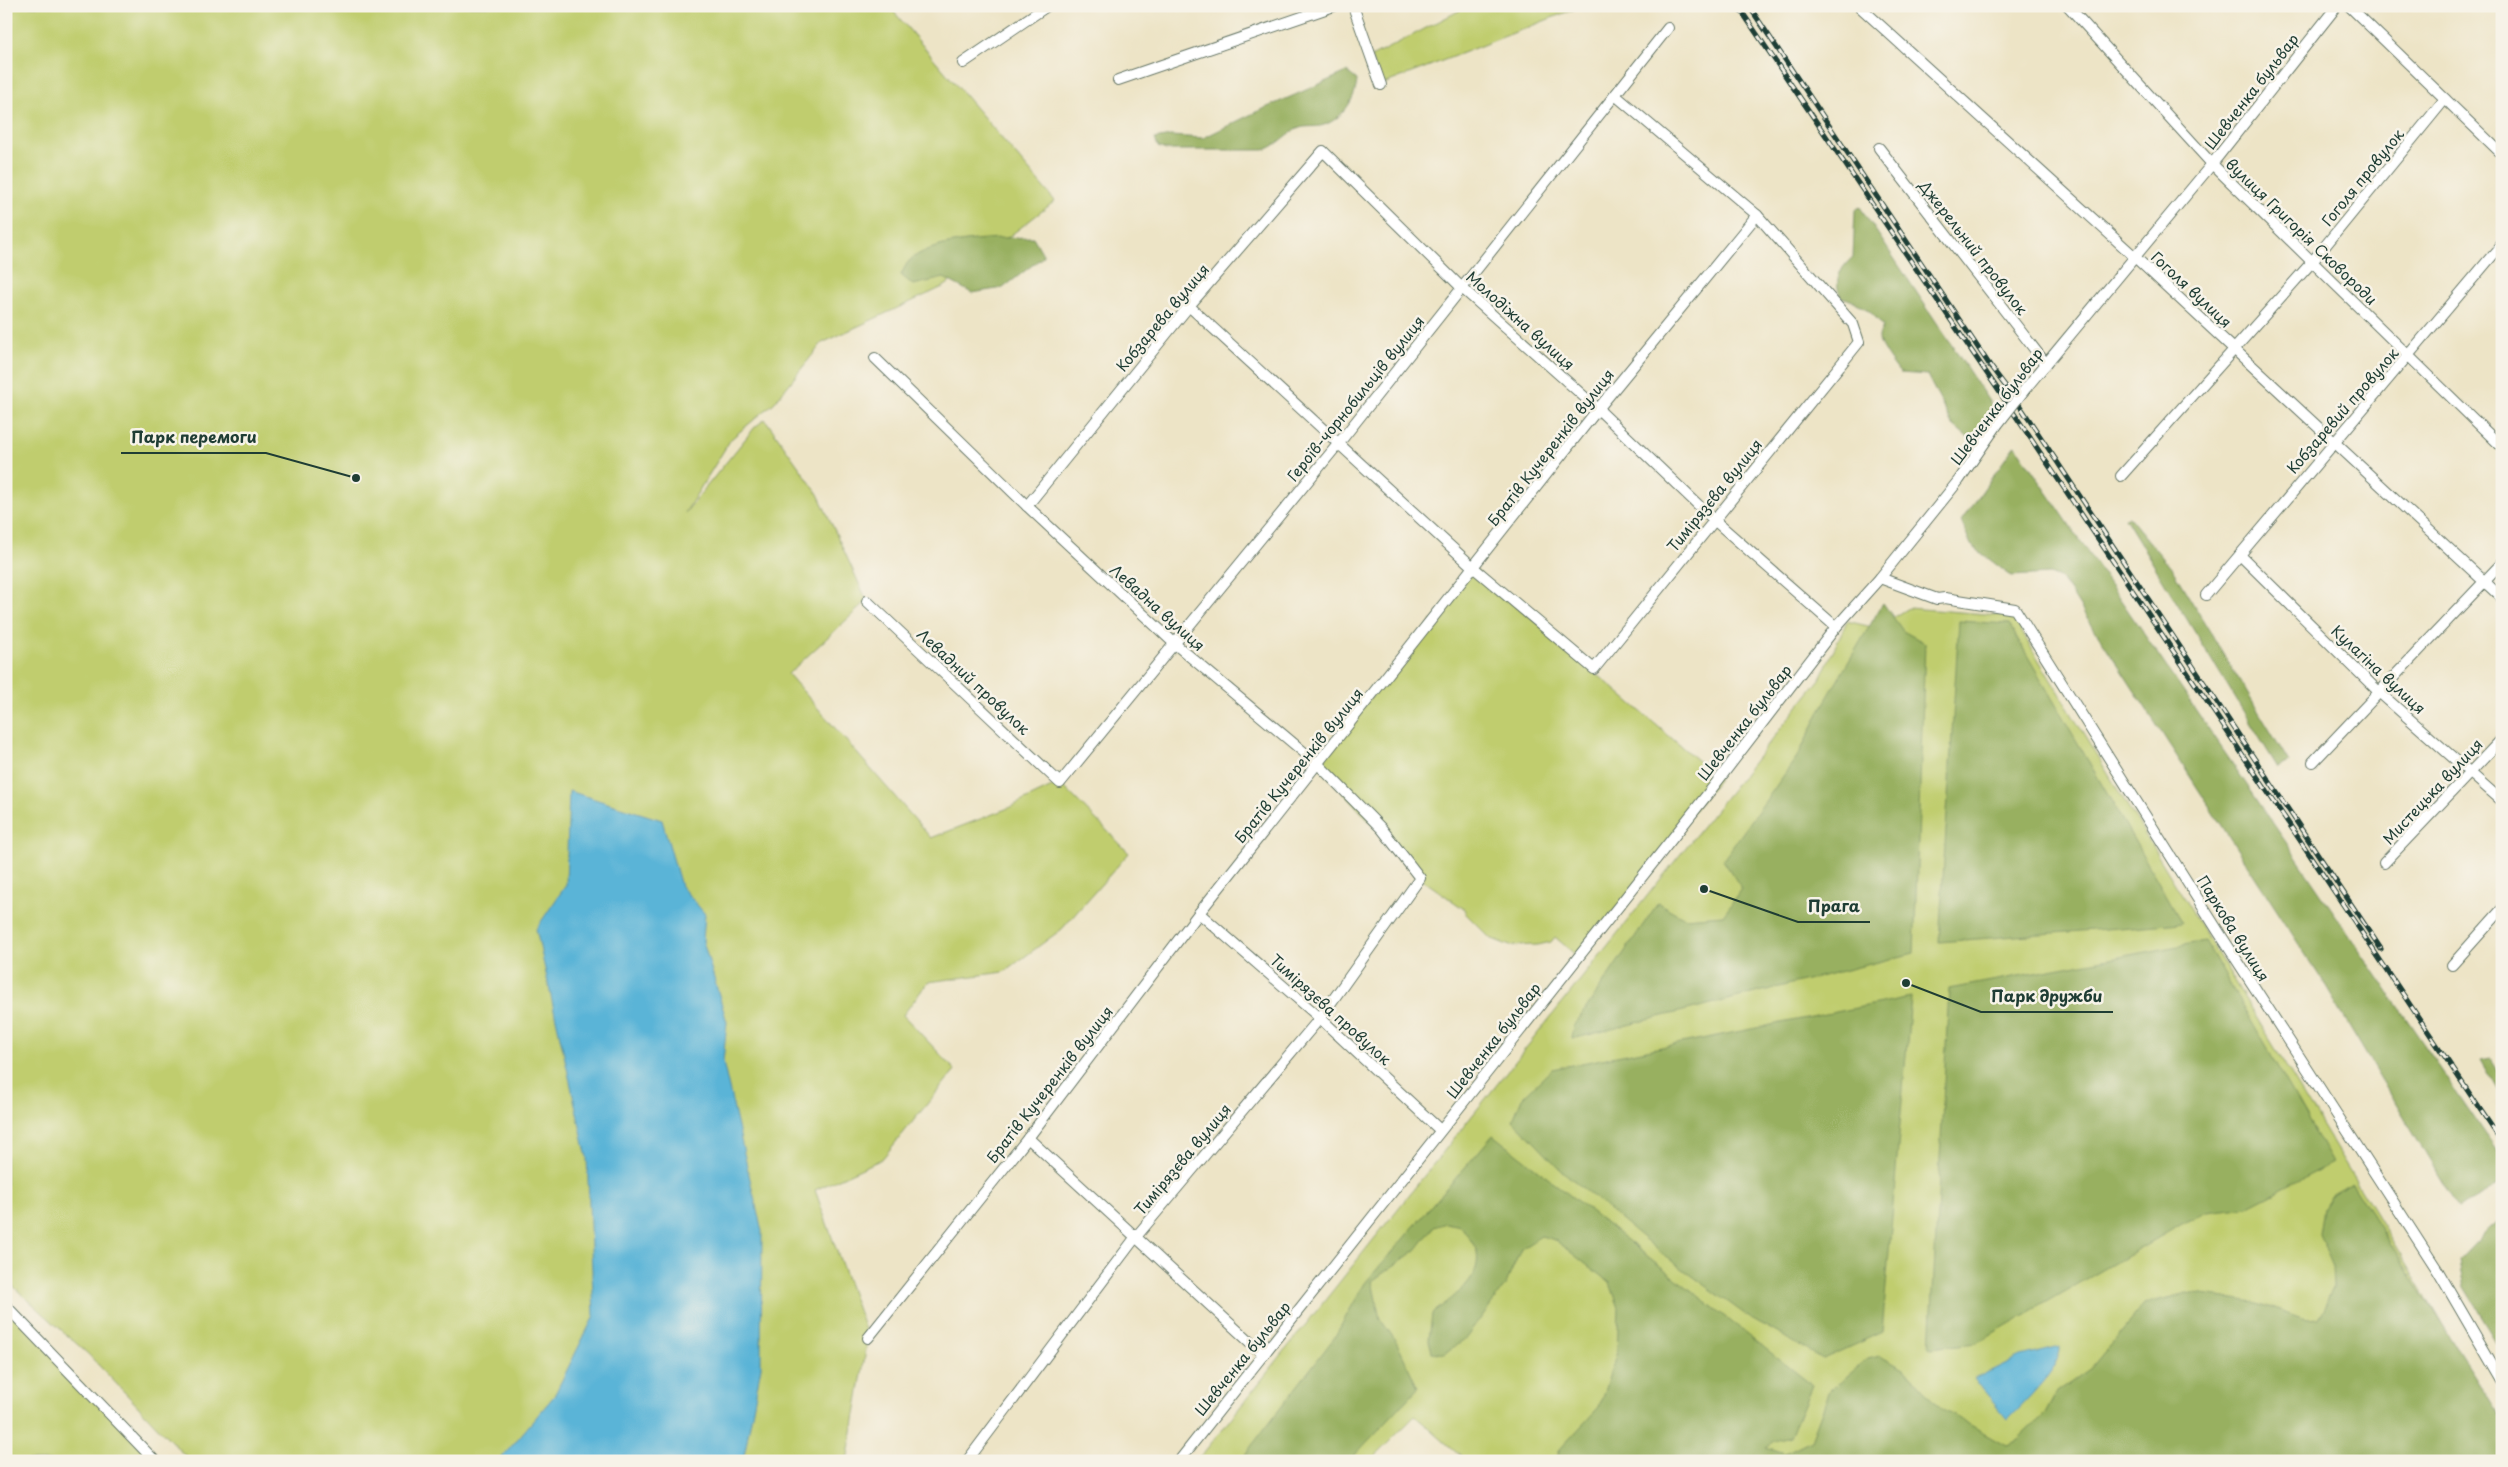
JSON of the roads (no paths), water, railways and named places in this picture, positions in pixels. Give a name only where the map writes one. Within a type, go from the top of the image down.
[{"type":"street","points":[[963,63],[1047,6]]},
{"type":"street","points":[[1118,80],[1334,6]]},
{"type":"street","points":[[1353,6],[1381,85]]},
{"type":"street","name":"Гоголя вулиця","points":[[1859,6],[2235,349],[2502,598]]},
{"type":"street","name":"вулиця Григорія Сковороди","points":[[2068,6],[2212,164],[2502,447]]},
{"type":"street","name":"Шевченка бульвар","points":[[1179,1461],[1710,791],[1836,627],[1880,578],[1959,480],[1997,425],[2026,388],[2136,258],[2337,6]]},
{"type":"street","points":[[2349,6],[2501,153]]},
{"type":"street","name":"Героїв-чорнобильців вулиця","points":[[1060,783],[1339,443],[1668,28]]},
{"type":"street","points":[[1615,95],[1758,215]]},
{"type":"street","name":"Гоголя провулок","points":[[2121,476],[2312,262],[2445,99]]},
{"type":"street","name":"Джерельний провулок","points":[[1879,148],[2046,364]]},
{"type":"street","name":"Молодіжна вулиця","points":[[1323,151],[1462,288],[1598,409],[1713,519],[1836,627]]},
{"type":"street","name":"Кобзарева вулиця","points":[[1027,506],[1189,306],[1323,151]]},
{"type":"street","name":"Тимірязєва вулиця","points":[[1474,568],[1594,669],[1713,519],[1859,342],[1853,324],[1758,215]]},
{"type":"street","name":"Братів Кучеренків вулиця","points":[[868,1338],[1028,1138],[1199,913],[1598,409],[1758,215]]},
{"type":"street","name":"Кобзаревий провулок","points":[[2206,595],[2502,244]]},
{"type":"street","points":[[1189,306],[1474,568]]},
{"type":"street","name":"Левадна вулиця","points":[[874,358],[1027,506],[1175,644],[1318,764],[1382,829],[1420,878]]},
{"type":"street","name":"Кулагіна вулиця","points":[[2240,555],[2380,693],[2502,801]]},
{"type":"street","points":[[2313,762],[2502,563]]},
{"type":"street","name":"Паркова вулиця","points":[[1880,578],[1937,599],[1945,598],[2015,609],[2218,931],[2438,1271],[2502,1381]]},
{"type":"street","name":"Левадний провулок","points":[[867,601],[1060,783]]},
{"type":"street","name":"Мистецька вулиця","points":[[2384,863],[2502,739]]},
{"type":"street","name":"Тимірязєва вулиця","points":[[967,1461],[1135,1238],[1320,1018],[1420,878]]},
{"type":"street","points":[[2452,965],[2502,909]]},
{"type":"street","name":"Тимірязєва провулок","points":[[1199,913],[1320,1018],[1440,1130]]},
{"type":"street","points":[[1028,1138],[1264,1355]]},
{"type":"street","points":[[6,1306],[154,1461]]},
{"type":"water","points":[[569,791],[662,820],[681,886],[705,914],[703,941],[727,1022],[723,1062],[762,1231],[761,1367],[743,1461],[499,1461],[554,1396],[594,1316],[587,1158],[536,929],[566,885]]},
{"type":"water","points":[[2060,1346],[2055,1365],[2048,1375],[2008,1419],[1974,1379],[2021,1356]]},
{"type":"railway","points":[[1738,6],[2011,409],[2502,1142]]},
{"type":"railway","points":[[1749,6],[1991,367],[2016,400],[2381,949]]},
{"type":"place","name":"Парк перемоги","points":[[356,478]]},
{"type":"place","name":"Прага","points":[[1704,889]]},
{"type":"place","name":"Парк дружби","points":[[1906,983]]}]
